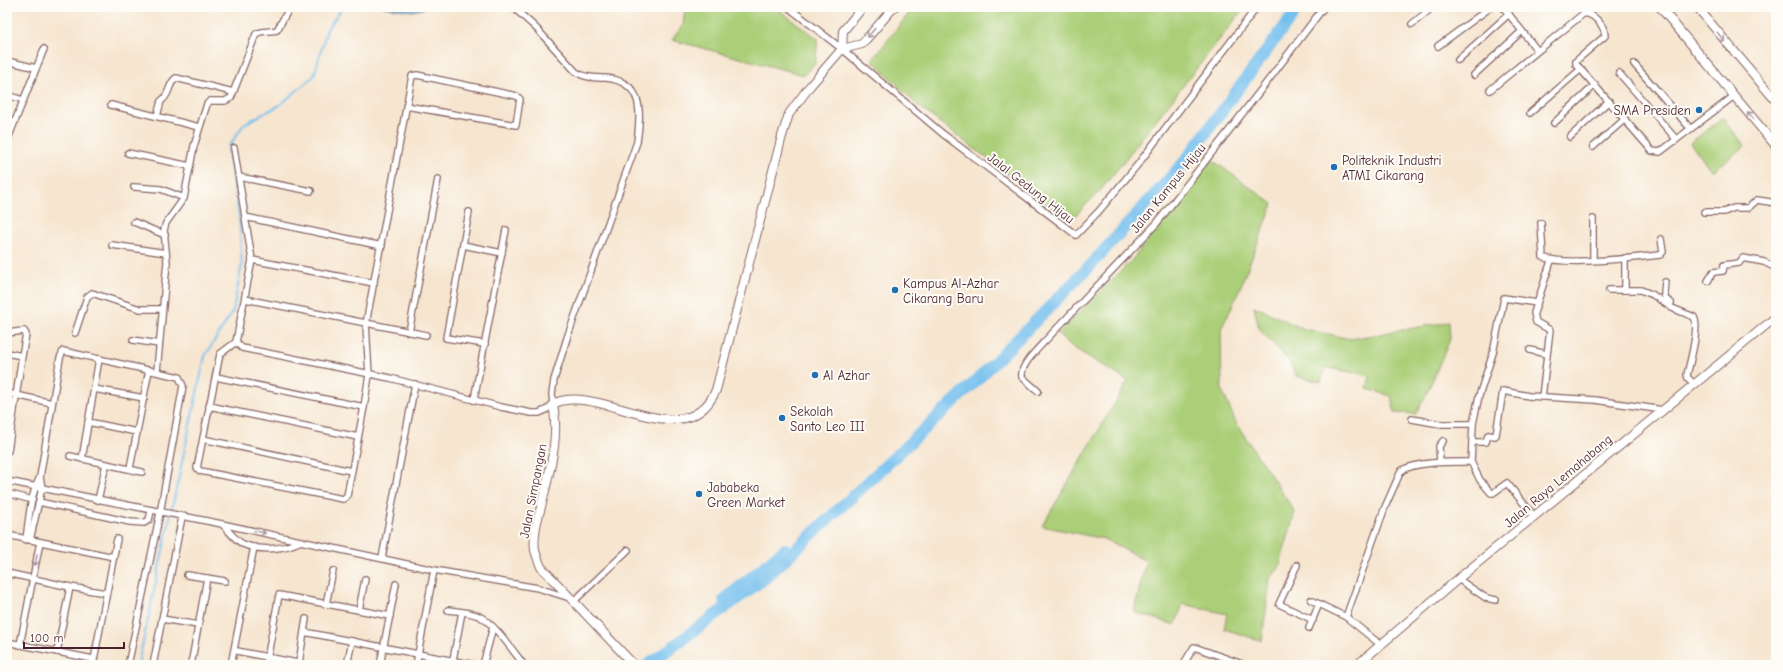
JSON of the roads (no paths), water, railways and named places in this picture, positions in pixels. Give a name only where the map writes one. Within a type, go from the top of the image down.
[{"type":"street","points":[[157,372],[166,253],[166,223],[184,198],[199,127],[208,102],[212,100],[228,100],[246,63],[256,34],[260,32],[277,30],[290,7]]},
{"type":"street","points":[[512,7],[536,28],[576,72],[583,76],[613,79],[623,82],[632,89],[638,100],[639,116],[636,142],[567,338],[554,380],[552,394],[553,404]]},
{"type":"street","points":[[788,7],[842,49]]},
{"type":"street","points":[[842,49],[843,31],[863,7]]},
{"type":"street","points":[[236,342],[242,348],[415,384],[474,400],[531,413],[539,413],[546,410],[553,404],[565,400],[582,400],[651,417],[682,419],[691,416],[705,406],[716,390],[789,114],[810,86],[842,49],[862,44],[894,7]]},
{"type":"street","name":"Jalal Gedung Hijau","points":[[842,49],[943,134],[1076,235],[1099,211],[1139,163],[1257,7]]},
{"type":"street","name":"Jalan Kampus Hijau","points":[[1038,391],[1022,377],[1022,370],[1028,361],[1045,341],[1157,223],[1324,7]]},
{"type":"street","points":[[1412,24],[1433,7]]},
{"type":"street","points":[[1438,46],[1491,7]]},
{"type":"street","points":[[1503,7],[1537,50]]},
{"type":"street","points":[[1660,7],[1776,146]]},
{"type":"street","points":[[1697,7],[1776,101]]},
{"type":"street","points":[[1458,60],[1509,14]]},
{"type":"street","points":[[1490,90],[1537,50],[1583,14],[1591,14],[1601,25],[1605,36],[1576,61],[1576,64],[1652,151],[1660,152],[1734,96]]},
{"type":"street","points":[[1474,74],[1522,31]]},
{"type":"street","points":[[7,141],[10,126],[23,100],[44,49]]},
{"type":"street","points":[[7,61],[36,68]]},
{"type":"street","points":[[1634,64],[1690,128]]},
{"type":"street","points":[[1530,113],[1581,69]]},
{"type":"street","points":[[1620,73],[1676,139]]},
{"type":"street","points":[[234,148],[252,260],[236,342],[220,354],[203,440],[196,465],[200,471],[343,498],[347,496],[364,407],[369,374],[366,324],[382,246],[406,106],[412,76],[417,75],[517,96],[520,100],[516,125],[406,106]]},
{"type":"street","points":[[157,116],[161,101],[165,98],[173,80],[176,78],[232,92]]},
{"type":"street","points":[[1554,123],[1595,85]]},
{"type":"street","points":[[7,95],[23,100]]},
{"type":"street","points":[[1570,136],[1609,101]]},
{"type":"street","points":[[111,105],[199,127]]},
{"type":"street","points":[[1593,147],[1625,119]]},
{"type":"street","points":[[128,153],[190,166]]},
{"type":"street","points":[[239,176],[311,191]]},
{"type":"street","points":[[409,332],[438,179]]},
{"type":"street","points":[[134,187],[161,189],[184,198]]},
{"type":"street","points":[[1704,212],[1724,212],[1734,208],[1748,208],[1757,200],[1776,202]]},
{"type":"street","points":[[468,212],[446,338],[485,344]]},
{"type":"street","points":[[245,217],[382,246]]},
{"type":"street","points":[[1593,219],[1593,260]]},
{"type":"street","points":[[134,222],[165,235]]},
{"type":"street","points":[[1541,223],[1543,258],[1551,261],[1625,258],[1661,254],[1663,252],[1661,239]]},
{"type":"street","points":[[474,400],[506,230]]},
{"type":"street","points":[[112,245],[166,253]]},
{"type":"street","points":[[462,245],[502,253]]},
{"type":"street","points":[[1625,258],[1625,290]]},
{"type":"street","points":[[1708,280],[1713,272],[1723,271],[1724,265],[1739,263],[1743,258],[1764,262],[1776,268]]},
{"type":"street","points":[[252,260],[374,283]]},
{"type":"street","points":[[1542,397],[1550,330],[1536,322],[1534,313],[1551,261]]},
{"type":"street","points":[[1665,282],[1664,295],[1666,300],[1696,320],[1696,332],[1687,375],[1694,384]]},
{"type":"street","points":[[1609,290],[1645,291],[1672,308],[1692,316]]},
{"type":"street","points":[[76,333],[87,297],[92,293],[140,309],[161,309]]},
{"type":"street","points":[[1534,516],[1507,483],[1491,493],[1480,480],[1472,462],[1472,442],[1473,424],[1479,396],[1493,354],[1504,298],[1537,303]]},
{"type":"street","points":[[245,299],[426,335]]},
{"type":"street","name":"Jalan Raya Lemahabang","points":[[1358,665],[1458,579],[1776,317]]},
{"type":"street","points":[[7,333],[25,331],[26,334],[17,395],[8,433],[8,451]]},
{"type":"street","points":[[133,340],[159,344]]},
{"type":"street","points":[[1530,350],[1546,354]]},
{"type":"street","points":[[28,540],[32,500],[35,487],[40,477],[60,358],[63,351],[179,377],[184,386],[160,513],[128,665]]},
{"type":"street","points":[[7,353],[22,356]]},
{"type":"street","points":[[82,458],[99,359]]},
{"type":"street","points":[[130,468],[149,370]]},
{"type":"street","points":[[216,377],[364,407]]},
{"type":"street","points":[[382,558],[415,384]]},
{"type":"street","points":[[94,389],[144,398]]},
{"type":"street","points":[[1472,442],[1486,442],[1488,435],[1496,435],[1503,392],[1542,397],[1595,400],[1663,410]]},
{"type":"street","points":[[7,393],[52,403]]},
{"type":"street","name":"Jalan Simpangan","points":[[553,404],[556,417],[555,437],[552,457],[534,535],[535,551],[541,567],[634,665]]},
{"type":"street","points":[[209,406],[358,437]]},
{"type":"street","points":[[1412,419],[1440,424],[1473,424]]},
{"type":"street","points":[[88,422],[137,432]]},
{"type":"street","points":[[203,440],[351,471]]},
{"type":"street","points":[[1440,462],[1439,446],[1443,441]]},
{"type":"street","points":[[70,456],[130,468],[142,472]]},
{"type":"street","points":[[1346,617],[1385,507],[1401,471],[1410,467],[1440,462],[1472,462]]},
{"type":"street","points":[[98,500],[106,464]]},
{"type":"street","points":[[28,540],[42,488],[40,477]]},
{"type":"street","points":[[7,481],[175,516],[222,524],[434,570],[538,588],[572,600],[628,550]]},
{"type":"street","points":[[7,493],[32,500]]},
{"type":"street","points":[[39,502],[130,522],[144,523],[149,520],[152,511]]},
{"type":"street","points":[[153,665],[182,517]]},
{"type":"street","points":[[222,524],[237,540],[254,547],[270,549],[290,547],[301,541]]},
{"type":"street","points":[[7,536],[114,557]]},
{"type":"street","points":[[7,642],[57,652],[93,662],[117,539]]},
{"type":"street","points":[[20,645],[40,542]]},
{"type":"street","points":[[231,665],[254,547]]},
{"type":"street","points":[[1297,565],[1280,604],[1312,620]]},
{"type":"street","points":[[326,604],[333,570]]},
{"type":"street","points":[[416,665],[434,570]]},
{"type":"street","points":[[7,573],[70,587],[106,593]]},
{"type":"street","points":[[187,575],[225,581]]},
{"type":"street","points":[[191,665],[206,578]]},
{"type":"street","points":[[359,610],[366,579]]},
{"type":"street","points":[[1458,579],[1486,598],[1496,600]]},
{"type":"street","points":[[380,665],[396,584]]},
{"type":"street","points":[[57,652],[70,587]]},
{"type":"street","points":[[266,665],[279,595],[390,616]]},
{"type":"street","points":[[1311,600],[1346,617],[1380,645]]},
{"type":"street","points":[[1309,628],[1319,604]]},
{"type":"street","points":[[448,610],[478,616],[493,627],[524,665]]},
{"type":"street","points":[[452,663],[462,612]]},
{"type":"street","points":[[162,619],[198,625]]},
{"type":"street","points":[[298,663],[306,619]]},
{"type":"street","points":[[483,665],[493,627]]},
{"type":"street","points":[[304,632],[418,654],[452,663],[475,665]]},
{"type":"street","points":[[347,665],[352,641]]},
{"type":"street","points":[[1183,665],[1194,647],[1245,665]]},
{"type":"street","points":[[237,651],[307,665]]},
{"type":"water","points":[[383,7],[425,7],[423,9],[412,11]]},
{"type":"waterway","points":[[138,665],[205,356],[233,311],[242,264],[239,216],[228,148],[244,124],[280,105],[314,76],[327,29],[343,7]]},
{"type":"waterway","points":[[648,665],[764,579],[975,382],[1088,268],[1185,161],[1299,7]]},
{"type":"waterway","points":[[724,600],[785,549]]},
{"type":"place","name":"SMA Presiden","points":[[1699,110]]},
{"type":"place","name":"Politeknik Industri ATMI Cikarang","points":[[1334,167]]},
{"type":"place","name":"Kampus Al-Azhar Cikarang Baru","points":[[895,290]]},
{"type":"place","name":"Al Azhar","points":[[815,375]]},
{"type":"place","name":"Sekolah Santo Leo III","points":[[782,418]]},
{"type":"place","name":"Jababeka Green Market","points":[[699,494]]}]
